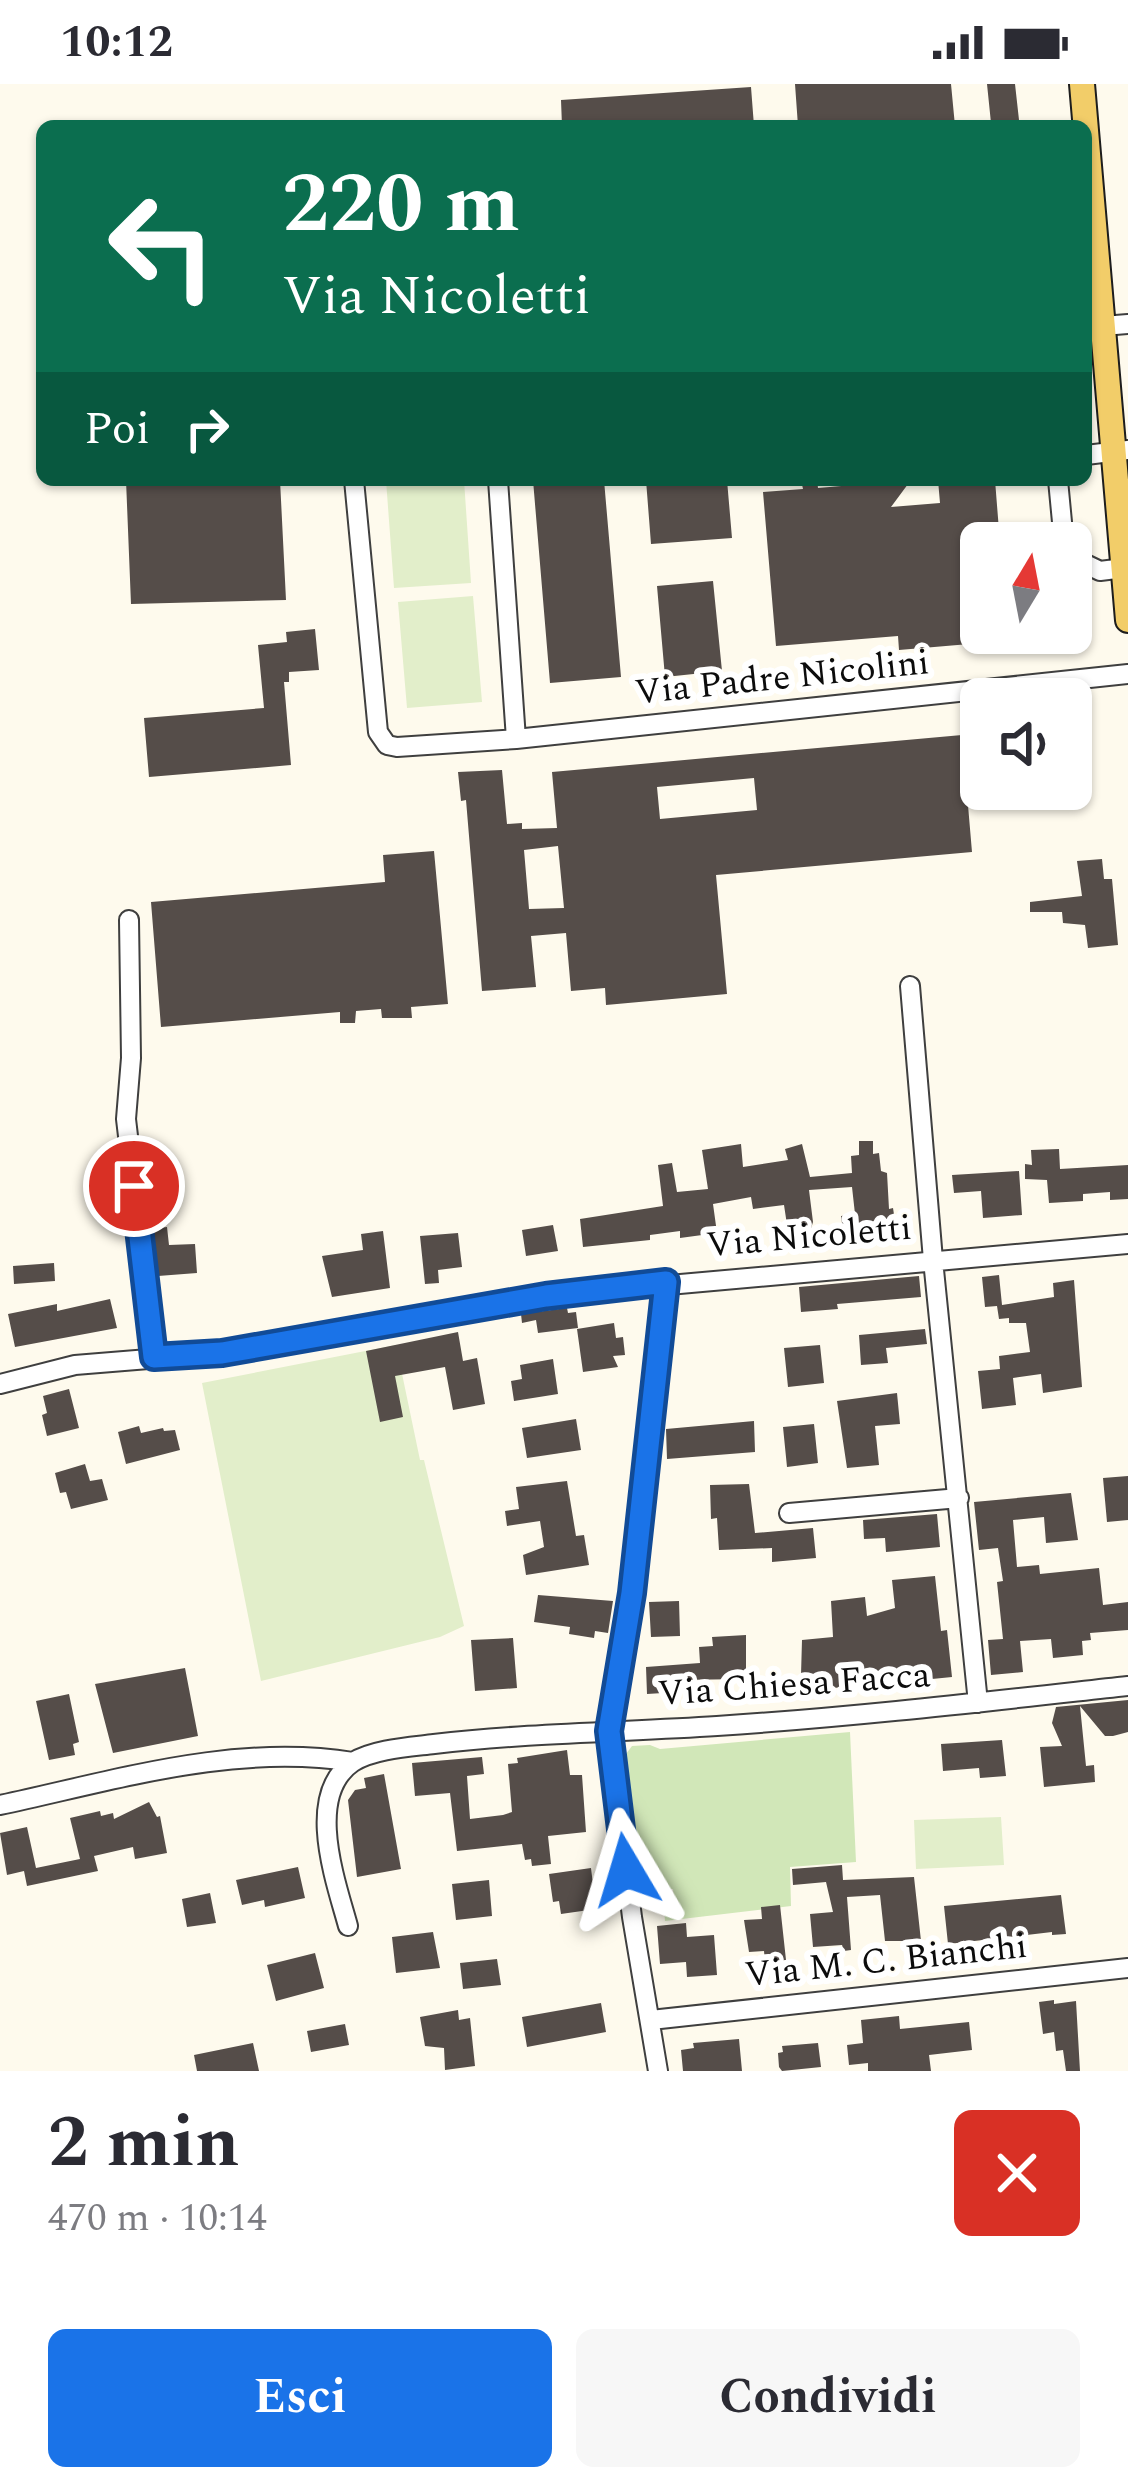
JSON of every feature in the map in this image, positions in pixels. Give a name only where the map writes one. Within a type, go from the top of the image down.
[{"type":"main road","points":[[1082,84],[1086,120]]},
{"type":"main road","points":[[1092,185],[1121,451],[1128,620]]},
{"type":"street","name":"Via Padre Nicolini","points":[[355,486],[378,732],[387,745],[515,739],[1128,674]]},
{"type":"street","points":[[499,486],[515,739]]},
{"type":"street","points":[[1059,486],[1062,522]]},
{"type":"street","points":[[1092,567],[1100,571],[1124,568]]},
{"type":"street","points":[[129,920],[126,1119],[154,1357]]},
{"type":"street","points":[[910,986],[978,1703]]},
{"type":"street","name":"Via Nicoletti","points":[[0,1384],[75,1365],[222,1353],[546,1296],[1128,1244]]},
{"type":"street","points":[[658,2071],[632,1917],[609,1731],[632,1593],[666,1282]]},
{"type":"street","points":[[789,1513],[958,1498]]},
{"type":"street","name":"Via Chiesa Facca","points":[[353,1762],[402,1748],[468,1740],[719,1726],[1128,1686]]},
{"type":"street","points":[[0,1804],[229,1757],[302,1754],[353,1762]]},
{"type":"street","points":[[348,1926],[331,1867],[326,1813],[336,1783],[353,1762]]},
{"type":"street","name":"Via M. C. Bianchi","points":[[651,2020],[1128,1968]]},
{"type":"green space","points":[[386,486],[464,486],[471,583],[394,588]]},
{"type":"green space","points":[[473,596],[482,702],[407,708],[398,602]]},
{"type":"green space","points":[[396,1345],[420,1460],[424,1460],[464,1626],[440,1637],[261,1681],[202,1383]]},
{"type":"green space","points":[[850,1732],[856,1862],[790,1867],[791,1906],[665,1921],[664,1909],[675,1906],[673,1889],[643,1890],[626,1754],[632,1746],[660,1749]]},
{"type":"green space","points":[[1001,1817],[1004,1865],[916,1869],[914,1820]]},
{"type":"building","points":[[795,84],[951,84],[954,120],[798,120]]},
{"type":"building","points":[[987,84],[1015,84],[1019,120],[991,120]]},
{"type":"building","points":[[751,87],[754,120],[562,120],[561,100]]},
{"type":"building","points":[[126,486],[280,486],[286,600],[131,604]]},
{"type":"building","points":[[534,486],[605,486],[621,677],[550,683]]},
{"type":"building","points":[[646,486],[728,486],[732,538],[651,544]]},
{"type":"building","points":[[802,486],[907,486],[891,507],[940,503],[939,486],[995,486],[998,522],[960,522],[960,645],[899,650],[898,636],[776,646],[763,492]]},
{"type":"building","points":[[713,581],[722,671],[665,677],[657,586]]},
{"type":"building","points":[[315,629],[319,670],[289,672],[289,682],[284,682],[291,765],[149,777],[144,718],[264,708],[258,645],[287,642],[286,632]]},
{"type":"building","points":[[960,735],[960,810],[968,810],[972,852],[716,875],[727,994],[606,1005],[605,988],[571,991],[566,933],[531,936],[536,987],[482,991],[466,800],[461,801],[458,772],[502,770],[507,824],[522,823],[522,829],[557,828],[552,772]],"holes":[[[754,778],[757,810],[660,819],[657,787]],[[558,846],[564,908],[529,909],[524,850]]]},
{"type":"building","points":[[434,851],[448,1004],[411,1007],[412,1018],[382,1018],[381,1009],[356,1011],[355,1023],[340,1023],[340,1012],[161,1027],[151,902],[385,882],[383,855]]},
{"type":"building","points":[[1102,859],[1104,879],[1112,879],[1118,945],[1088,948],[1085,925],[1063,923],[1062,912],[1030,912],[1030,902],[1082,896],[1077,861]]},
{"type":"building","points":[[859,1141],[873,1141],[873,1154],[879,1153],[881,1171],[887,1173],[889,1209],[893,1208],[895,1221],[885,1223],[886,1230],[843,1230],[841,1216],[855,1214],[852,1187],[809,1190],[813,1222],[809,1235],[789,1238],[784,1205],[753,1209],[751,1197],[713,1204],[717,1233],[680,1238],[680,1231],[650,1235],[650,1240],[583,1247],[580,1219],[663,1206],[658,1165],[672,1163],[677,1192],[708,1189],[702,1150],[741,1144],[743,1167],[788,1160],[785,1149],[802,1144],[810,1177],[852,1173],[851,1156],[859,1155]]},
{"type":"building","points":[[1059,1149],[1060,1169],[1128,1165],[1128,1199],[1110,1200],[1110,1192],[1083,1194],[1083,1201],[1049,1203],[1047,1180],[1025,1179],[1025,1164],[1032,1165],[1031,1150]]},
{"type":"building","points":[[1019,1171],[1022,1215],[983,1218],[981,1191],[954,1193],[952,1175]]},
{"type":"building","points":[[553,1225],[558,1251],[526,1256],[522,1230]]},
{"type":"building","points":[[167,1227],[169,1245],[195,1244],[197,1273],[158,1276],[152,1229]]},
{"type":"building","points":[[383,1231],[390,1288],[332,1297],[322,1256],[363,1250],[361,1234]]},
{"type":"building","points":[[458,1233],[462,1267],[438,1270],[439,1283],[425,1284],[420,1236]]},
{"type":"building","points":[[54,1263],[55,1281],[14,1284],[13,1266]]},
{"type":"building","points":[[999,1275],[1002,1305],[1054,1297],[1053,1283],[1074,1280],[1082,1387],[1043,1393],[1041,1374],[1013,1378],[1016,1405],[982,1409],[978,1371],[1000,1369],[999,1356],[1030,1352],[1026,1323],[1009,1323],[1009,1318],[999,1319],[997,1306],[985,1307],[982,1277]]},
{"type":"building","points":[[919,1276],[921,1297],[801,1312],[799,1287]]},
{"type":"building","points":[[110,1299],[117,1328],[15,1347],[8,1314],[57,1304],[57,1311]]},
{"type":"building","points":[[567,1308],[568,1313],[576,1312],[578,1328],[538,1333],[536,1320],[522,1323],[521,1314]]},
{"type":"building","points":[[614,1323],[616,1338],[623,1337],[625,1355],[613,1356],[618,1367],[583,1372],[577,1329]]},
{"type":"building","points":[[925,1329],[927,1344],[886,1348],[888,1363],[861,1365],[859,1335]]},
{"type":"building","points":[[458,1332],[463,1361],[477,1358],[485,1404],[453,1410],[445,1367],[395,1376],[403,1417],[380,1422],[366,1351]]},
{"type":"building","points":[[820,1345],[824,1383],[788,1387],[784,1348]]},
{"type":"building","points":[[553,1359],[558,1394],[514,1401],[511,1381],[522,1379],[520,1365]]},
{"type":"building","points":[[69,1389],[79,1428],[47,1436],[43,1396]]},
{"type":"building","points":[[897,1393],[900,1424],[875,1426],[879,1465],[847,1468],[837,1401]]},
{"type":"building","points":[[576,1419],[581,1450],[527,1458],[522,1428]]},
{"type":"building","points":[[754,1421],[755,1452],[667,1459],[666,1429]]},
{"type":"building","points":[[814,1424],[818,1463],[787,1467],[783,1427]]},
{"type":"building","points":[[139,1426],[141,1433],[175,1430],[180,1450],[126,1464],[118,1432]]},
{"type":"building","points":[[85,1464],[90,1481],[102,1479],[108,1500],[71,1509],[55,1473]]},
{"type":"building","points":[[1128,1476],[1128,1520],[1107,1522],[1103,1478]]},
{"type":"building","points":[[567,1481],[576,1536],[584,1535],[589,1565],[526,1575],[523,1555],[544,1547],[540,1521],[507,1526],[505,1511],[519,1509],[516,1487]]},
{"type":"building","points":[[749,1484],[755,1533],[813,1528],[816,1558],[772,1562],[772,1548],[719,1550],[717,1518],[711,1519],[710,1485]]},
{"type":"building","points":[[1071,1493],[1078,1540],[1046,1543],[1044,1517],[1013,1520],[1017,1567],[1039,1565],[1040,1574],[1099,1568],[1103,1605],[1128,1602],[1128,1630],[1090,1633],[1091,1640],[1082,1641],[1083,1655],[1053,1658],[1051,1639],[1020,1641],[1023,1672],[991,1675],[988,1640],[1003,1639],[997,1582],[1003,1581],[998,1548],[979,1550],[974,1502]]},
{"type":"building","points":[[937,1514],[940,1547],[886,1552],[885,1538],[864,1539],[863,1520]]},
{"type":"building","points":[[935,1576],[952,1677],[881,1677],[881,1682],[819,1690],[818,1683],[806,1684],[801,1675],[802,1640],[833,1637],[831,1601],[865,1597],[867,1616],[895,1608],[892,1580]]},
{"type":"building","points":[[538,1595],[613,1601],[608,1633],[595,1631],[594,1638],[569,1634],[570,1627],[534,1622]]},
{"type":"building","points":[[679,1601],[680,1636],[651,1637],[649,1602]]},
{"type":"building","points":[[746,1635],[746,1679],[678,1680],[679,1692],[647,1694],[646,1667],[700,1663],[699,1647],[713,1646],[712,1637]]},
{"type":"building","points":[[513,1638],[517,1688],[475,1691],[471,1640]]},
{"type":"building","points":[[185,1668],[198,1736],[113,1753],[95,1684]]},
{"type":"building","points":[[69,1694],[79,1742],[73,1744],[75,1755],[49,1760],[36,1701]]},
{"type":"building","points":[[1128,1700],[1128,1732],[1113,1736],[1105,1736],[1080,1706],[1086,1766],[1094,1765],[1095,1782],[1044,1787],[1040,1747],[1062,1746],[1052,1723],[1056,1707]]},
{"type":"building","points":[[1002,1740],[1006,1776],[980,1778],[979,1768],[943,1771],[941,1744]]},
{"type":"building","points":[[567,1750],[570,1775],[582,1775],[586,1832],[548,1836],[551,1864],[532,1866],[531,1859],[525,1860],[522,1844],[457,1851],[450,1793],[415,1796],[412,1763],[482,1757],[484,1774],[467,1776],[470,1819],[503,1815],[512,1812],[508,1764],[518,1763],[517,1758]]},
{"type":"building","points":[[384,1774],[401,1869],[357,1877],[348,1800],[355,1790],[366,1788],[364,1778]]},
{"type":"building","points":[[149,1802],[160,1816],[167,1853],[135,1859],[133,1847],[94,1856],[98,1871],[27,1886],[24,1871],[7,1875],[0,1833],[27,1827],[36,1868],[80,1859],[70,1818],[100,1811],[101,1816],[113,1813],[114,1819]]},
{"type":"building","points":[[842,1865],[843,1880],[914,1877],[921,1941],[885,1941],[880,1895],[847,1897],[851,1950],[844,1951],[842,1945],[813,1947],[810,1914],[833,1912],[826,1882],[793,1885],[792,1869]]},
{"type":"building","points":[[298,1867],[305,1898],[265,1907],[264,1900],[242,1905],[236,1880]]},
{"type":"building","points":[[591,1868],[596,1909],[561,1914],[559,1901],[553,1902],[549,1874]]},
{"type":"building","points":[[489,1880],[492,1916],[456,1920],[452,1884]]},
{"type":"building","points":[[210,1893],[216,1923],[187,1927],[182,1899]]},
{"type":"building","points":[[1061,1895],[1066,1934],[948,1944],[944,1906]]},
{"type":"building","points":[[780,1905],[786,1960],[765,1962],[764,1951],[749,1952],[744,1920],[762,1919],[761,1907]]},
{"type":"building","points":[[686,1923],[687,1937],[714,1935],[717,1975],[687,1977],[686,1962],[660,1964],[657,1926]]},
{"type":"building","points":[[433,1932],[440,1968],[396,1973],[392,1937]]},
{"type":"building","points":[[315,1953],[324,1988],[276,2001],[267,1965]]},
{"type":"building","points":[[497,1959],[501,1985],[463,1989],[460,1963]]},
{"type":"building","points":[[1054,2000],[1054,2004],[1076,2001],[1080,2071],[1066,2071],[1063,2050],[1056,2051],[1054,2032],[1043,2034],[1039,2002]]},
{"type":"building","points":[[601,2003],[606,2032],[527,2047],[522,2017]]},
{"type":"building","points":[[458,2010],[459,2020],[470,2018],[475,2066],[445,2070],[444,2048],[425,2046],[420,2017]]},
{"type":"building","points":[[899,2016],[900,2029],[969,2022],[972,2050],[929,2055],[931,2071],[868,2071],[868,2063],[849,2065],[847,2045],[863,2043],[861,2020]]},
{"type":"building","points":[[345,2024],[349,2045],[311,2052],[307,2031]]},
{"type":"building","points":[[739,2039],[742,2071],[683,2071],[681,2050],[694,2048],[693,2043]]},
{"type":"building","points":[[253,2043],[259,2071],[197,2071],[194,2055]]},
{"type":"building","points":[[818,2043],[821,2067],[782,2071],[779,2067],[782,2046]]},
{"type":"route","points":[[134,1186],[154,1357],[222,1353],[546,1296],[666,1282],[632,1593],[609,1731],[626,1870]]}]
